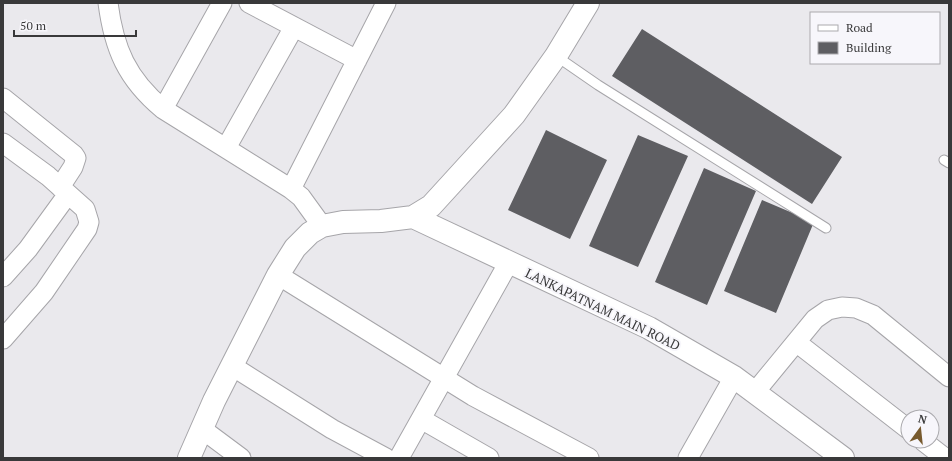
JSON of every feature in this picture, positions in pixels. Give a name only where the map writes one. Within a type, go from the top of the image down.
[{"type":"street","points":[[108,3],[120,55],[127,70],[139,85],[163,109],[291,189],[301,197],[322,226]]},
{"type":"street","points":[[163,109],[222,3]]},
{"type":"street","points":[[249,3],[357,60]]},
{"type":"street","points":[[291,189],[386,3]]},
{"type":"street","points":[[189,458],[232,366],[278,275],[295,248],[310,233],[322,226],[343,222],[381,221],[413,217],[431,206],[514,115],[556,56],[588,3]]},
{"type":"street","points":[[226,148],[294,27]]},
{"type":"street","points":[[3,98],[76,158],[64,190],[28,249],[3,277]]},
{"type":"street","points":[[3,143],[48,176],[64,190],[84,209],[88,215],[89,222],[87,229],[44,292],[3,339]]},
{"type":"street","name":"LANKAPATNAM MAIN ROAD","points":[[413,217],[649,328],[734,376],[842,458]]},
{"type":"street","points":[[399,458],[445,379],[509,262]]},
{"type":"street","points":[[278,275],[445,379],[589,458]]},
{"type":"street","points":[[755,392],[815,319],[828,310],[842,307],[856,308],[873,315],[949,377]]},
{"type":"street","points":[[796,342],[900,424]]},
{"type":"street","points":[[232,366],[332,429],[386,458]]},
{"type":"street","points":[[688,458],[734,376]]},
{"type":"street","points":[[421,419],[490,458]]},
{"type":"street","points":[[202,428],[241,458]]},
{"type":"street","points":[[933,449],[945,458]]},
{"type":"lane","points":[[556,56],[598,85],[826,228]]},
{"type":"building","points":[[642,29],[842,157],[812,204],[612,76]]},
{"type":"building","points":[[546,130],[607,160],[570,239],[508,210]]},
{"type":"building","points":[[638,135],[688,156],[638,267],[589,246]]},
{"type":"building","points":[[704,168],[756,191],[707,305],[655,282]]},
{"type":"building","points":[[762,200],[814,222],[776,313],[724,291]]}]
